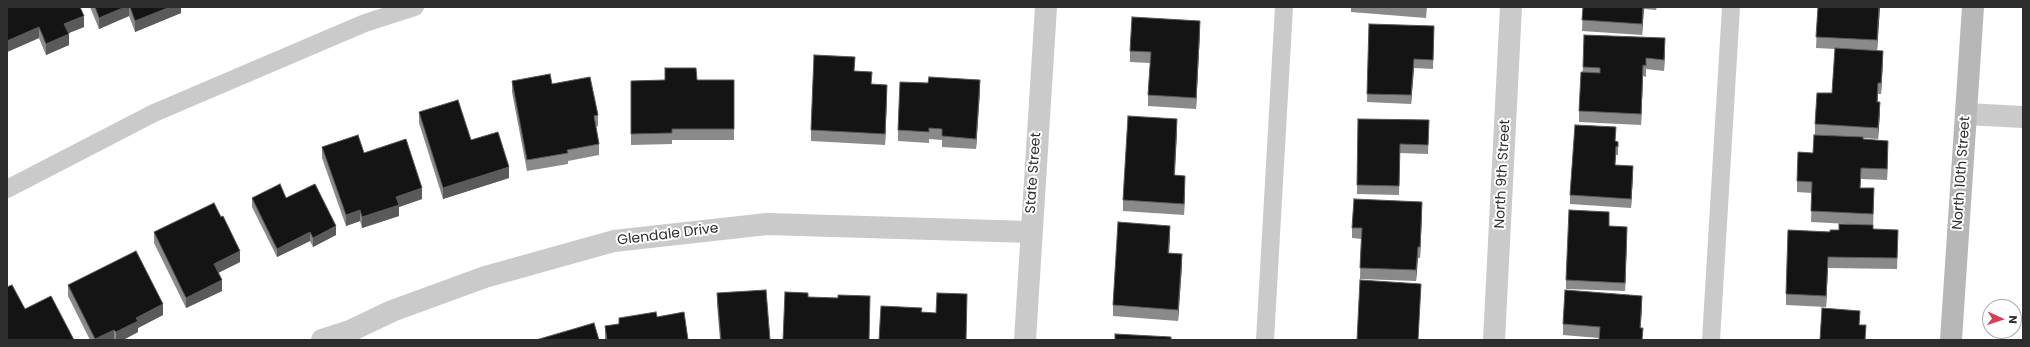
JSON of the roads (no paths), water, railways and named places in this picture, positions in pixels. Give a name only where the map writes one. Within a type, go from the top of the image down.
[{"type":"main road","name":"North 10th Street","points":[[1951,340],[1974,7]]},
{"type":"street","name":"State Street","points":[[1025,340],[1030,232],[1046,7]]},
{"type":"street","name":"North 9th Street","points":[[1494,340],[1511,7]]},
{"type":"street","points":[[1966,114],[2023,117]]},
{"type":"street","name":"Glendale Drive","points":[[322,340],[350,331],[392,311],[485,277],[614,241],[767,224],[1030,232]]},
{"type":"lane","points":[[7,189],[154,113],[365,23],[415,7]]},
{"type":"lane","points":[[1265,340],[1284,7]]},
{"type":"lane","points":[[1711,340],[1731,7]]}]
